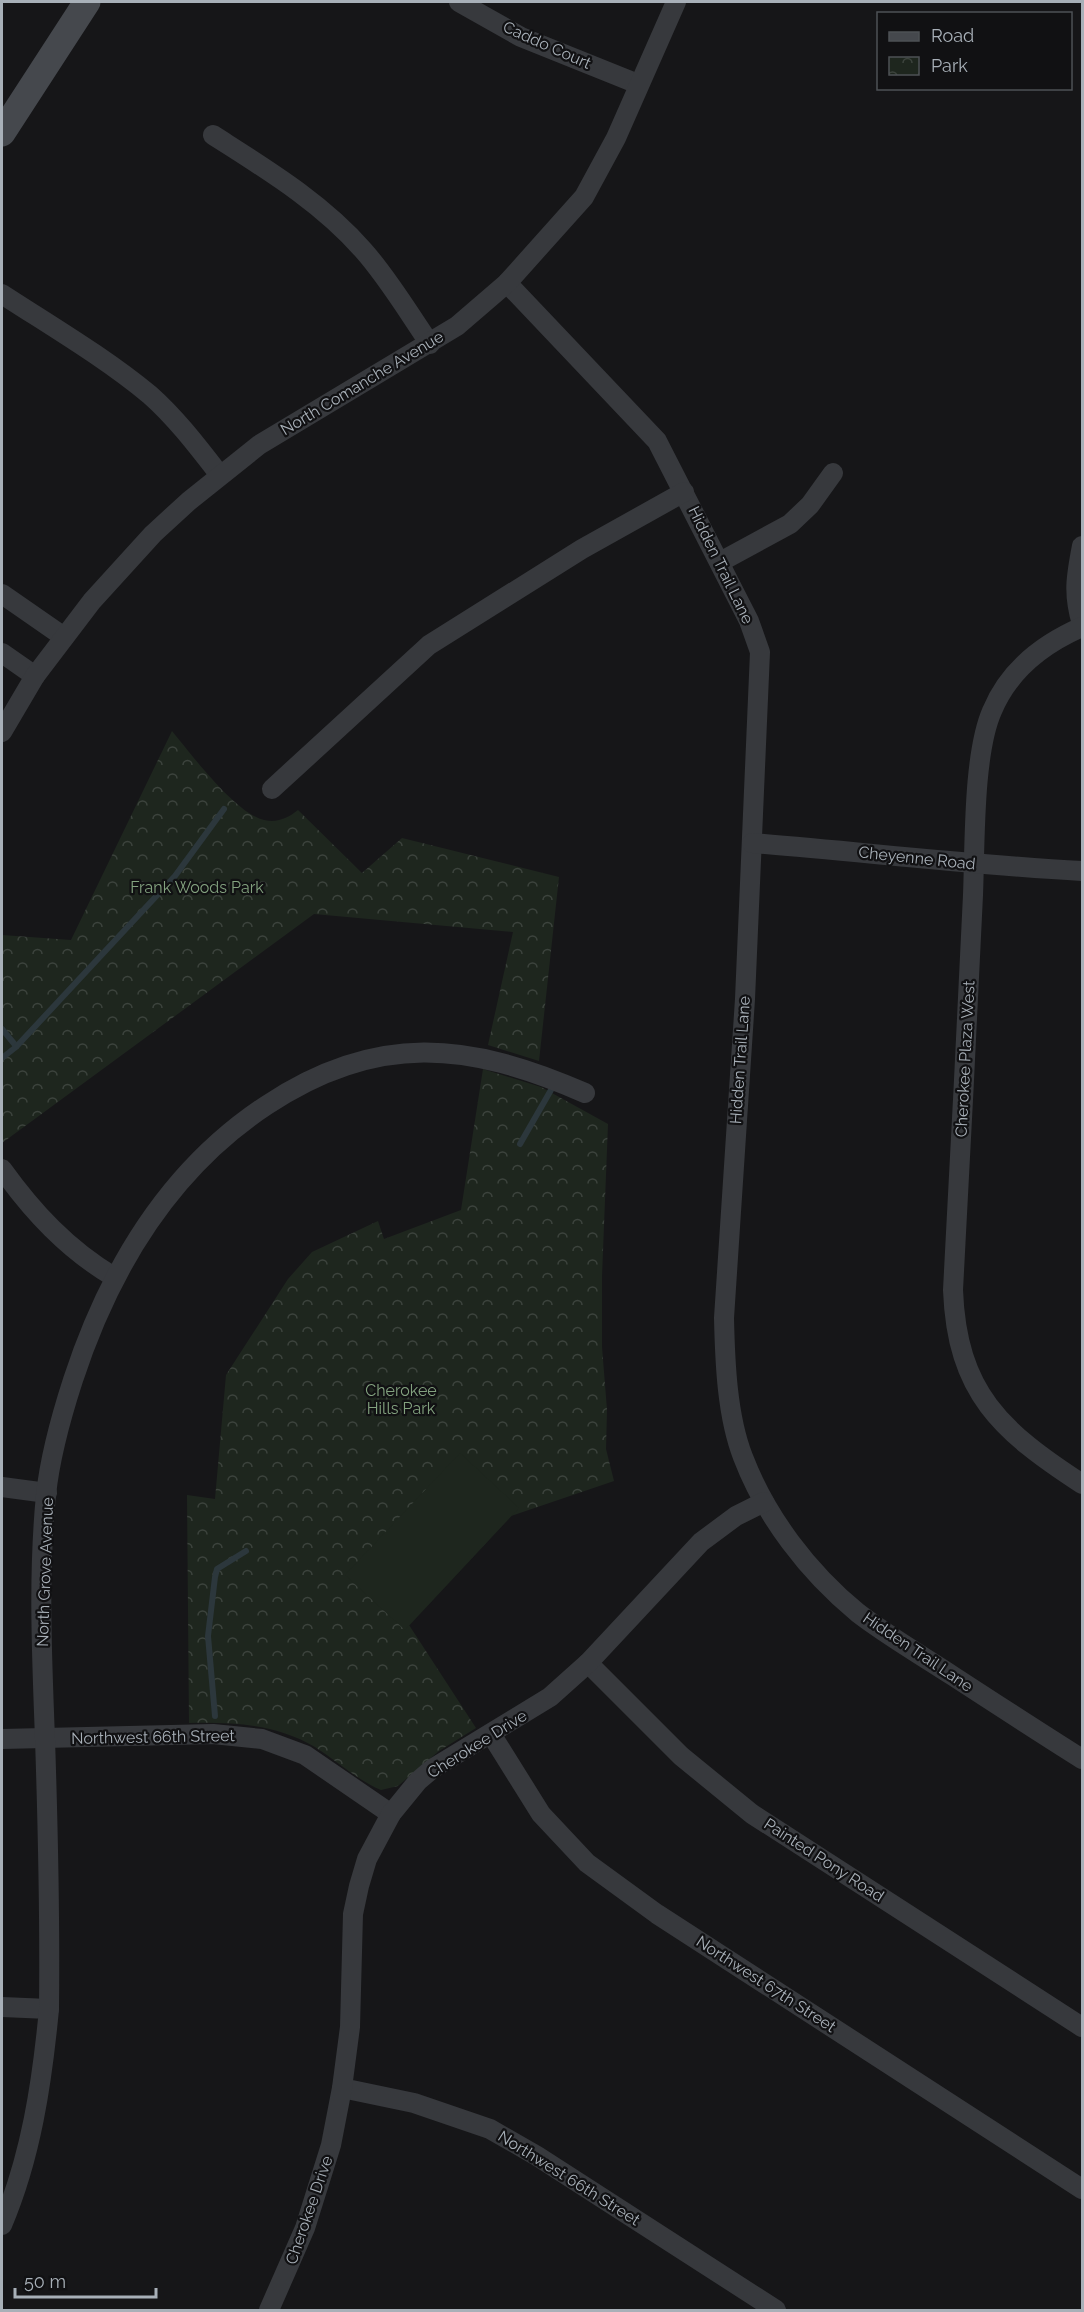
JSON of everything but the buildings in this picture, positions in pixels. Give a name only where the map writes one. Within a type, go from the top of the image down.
[{"type":"main road","points":[[2,133],[87,2]]},
{"type":"street","name":"Caddo Court","points":[[459,2],[521,36],[638,84]]},
{"type":"street","name":"North Comanche Avenue","points":[[2,732],[35,676],[64,637],[130,558],[219,474],[295,422],[430,344],[484,305],[507,283],[584,197],[616,138],[676,2]]},
{"type":"street","points":[[213,135],[286,182],[328,216],[363,249],[430,344]]},
{"type":"street","name":"Hidden Trail Lane","points":[[507,283],[646,427],[666,454],[749,621],[760,651],[745,999],[730,1206],[725,1346],[733,1415],[742,1456],[764,1502],[787,1538],[813,1569],[857,1612],[1083,1760]]},
{"type":"street","points":[[2,294],[116,369],[151,396],[181,426],[219,474]]},
{"type":"street","points":[[720,562],[790,524],[810,505],[833,473]]},
{"type":"street","points":[[272,789],[429,645],[582,549],[684,492]]},
{"type":"street","points":[[1083,546],[1075,592],[1083,626]]},
{"type":"street","points":[[2,594],[64,637]]},
{"type":"street","name":"Cherokee Plaza West","points":[[1083,626],[1062,636],[1023,664],[1010,678],[991,712],[981,753],[952,1290],[954,1315],[966,1362],[991,1410],[1022,1443],[1083,1484]]},
{"type":"street","points":[[2,653],[35,676]]},
{"type":"street","name":"Cheyenne Road","points":[[752,843],[909,856],[975,865],[1083,871]]},
{"type":"street","name":"North Grove Avenue","points":[[2,2225],[26,2151],[44,2057],[49,2009],[42,1570],[46,1493],[68,1396],[97,1312],[114,1277],[134,1241],[164,1200],[226,1136],[279,1097],[358,1061],[386,1056],[454,1053],[496,1059],[585,1093]]},
{"type":"street","points":[[2,1169],[48,1227],[92,1264],[114,1277]]},
{"type":"street","points":[[2,1486],[46,1493]]},
{"type":"street","name":"Cherokee Drive","points":[[268,2310],[286,2275],[318,2191],[342,2088],[353,1990],[353,1914],[367,1859],[391,1814],[418,1781],[432,1769],[550,1697],[588,1663],[701,1542],[736,1516],[764,1502]]},
{"type":"street","name":"Painted Pony Road","points":[[588,1663],[681,1756],[752,1814],[1083,2027]]},
{"type":"street","name":"Northwest 66th Street","points":[[2,1739],[213,1734],[261,1739],[305,1755],[391,1814]]},
{"type":"street","name":"Northwest 67th Street","points":[[491,1734],[541,1814],[587,1863],[657,1914],[1083,2189]]},
{"type":"street","points":[[2,2007],[49,2009]]},
{"type":"street","name":"Northwest 66th Street","points":[[342,2088],[414,2103],[490,2129],[537,2156],[776,2310]]},
{"type":"green space","name":"Frank Woods Park","points":[[172,731],[202,768],[240,807],[269,821],[282,819],[298,810],[362,873],[402,838],[559,877],[539,1061],[488,1045],[513,932],[314,914],[2,1143],[2,935],[71,940]]},
{"type":"green space","name":"Cherokee Hills Park","points":[[483,1069],[541,1087],[608,1124],[602,1276],[602,1347],[607,1410],[606,1449],[614,1481],[511,1516],[409,1625],[476,1728],[439,1751],[398,1786],[381,1790],[355,1776],[315,1747],[285,1733],[238,1724],[189,1723],[187,1495],[215,1499],[226,1375],[288,1279],[312,1252],[378,1221],[384,1239],[461,1210]]},
{"type":"green space","points":[[460,1453],[519,1508],[405,1630],[345,1575]]},
{"type":"waterway","points":[[2,1058],[16,1047],[175,876],[224,809]]},
{"type":"waterway","points":[[2,1029],[16,1046]]},
{"type":"waterway","points":[[520,1144],[555,1083]]},
{"type":"waterway","points":[[215,1716],[208,1636],[215,1577],[217,1569],[246,1551]]}]
